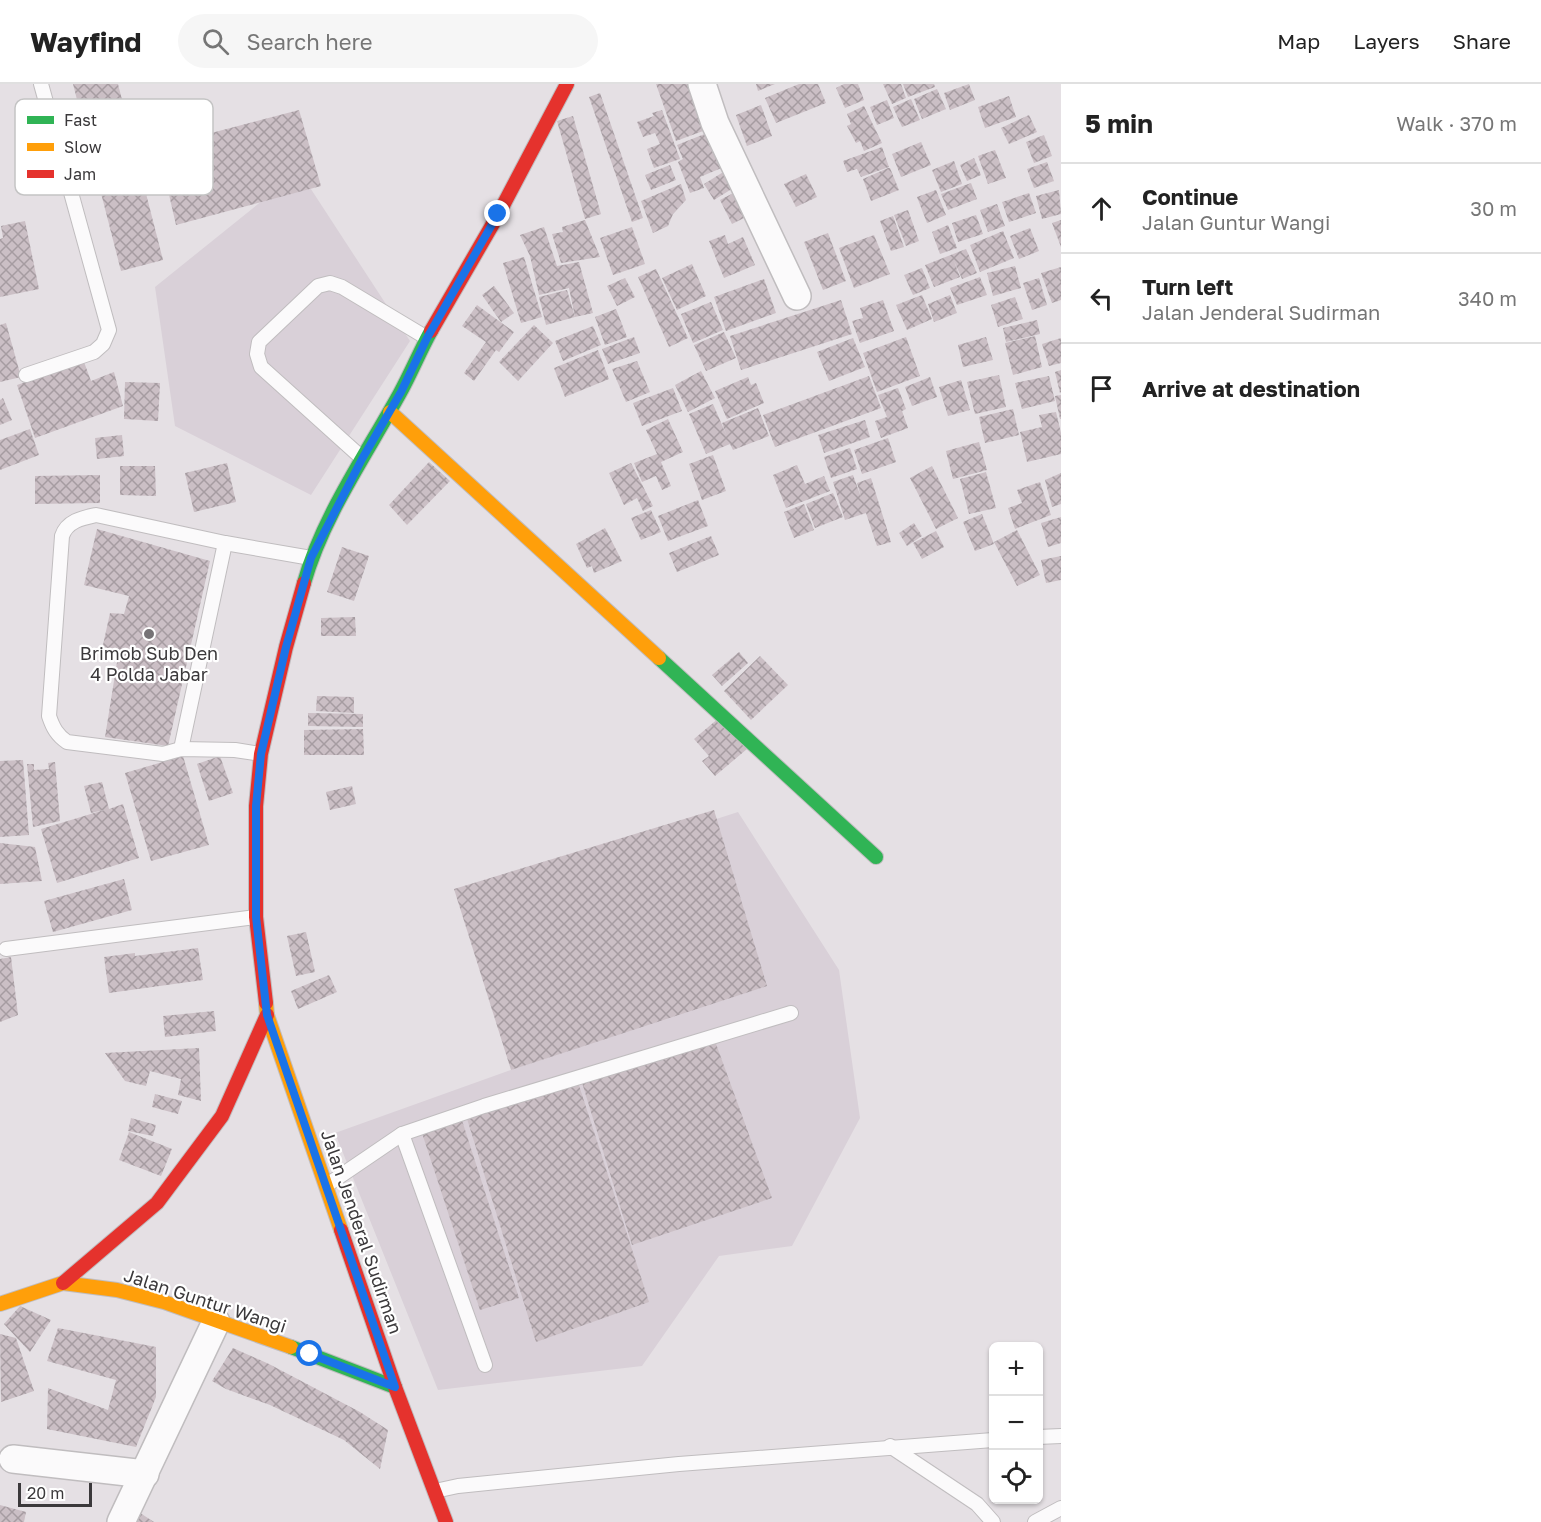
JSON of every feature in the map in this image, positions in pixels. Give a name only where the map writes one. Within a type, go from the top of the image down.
[{"type":"main road","name":"Jalan Jenderal Sudirman","points":[[446,1522],[395,1387],[267,1015],[256,917],[256,806],[261,754],[286,647],[311,558],[427,338],[498,214],[567,84]]},
{"type":"main road","points":[[390,412],[876,857]]},
{"type":"main road","points":[[63,1283],[157,1203],[222,1116],[267,1015]]},
{"type":"main road","name":"Jalan Guntur Wangi","points":[[0,1304],[63,1283],[117,1290],[164,1302],[395,1387]]},
{"type":"street","points":[[702,84],[715,123],[797,296]]},
{"type":"street","points":[[121,1522],[216,1322]]},
{"type":"street","points":[[13,1459],[145,1474]]},
{"type":"lane","points":[[41,84],[45,99]]},
{"type":"lane","points":[[26,375],[94,352],[103,344],[109,330],[72,195]]},
{"type":"lane","points":[[362,459],[261,367],[257,354],[259,342],[318,286],[330,283],[342,287],[427,338]]},
{"type":"lane","points":[[261,754],[235,750],[181,749],[163,754],[67,742],[55,731],[50,716],[62,536],[69,524],[96,515],[225,543],[311,558]]},
{"type":"lane","points":[[181,749],[225,543]]},
{"type":"lane","points":[[6,949],[256,917]]},
{"type":"lane","points":[[327,1185],[402,1134],[484,1106],[790,1014]]},
{"type":"lane","points":[[402,1134],[485,1365]]},
{"type":"lane","points":[[1043,1437],[1061,1436]]},
{"type":"lane","points":[[435,1491],[458,1486],[679,1464],[890,1446],[989,1440]]},
{"type":"lane","points":[[890,1446],[977,1504],[993,1522]]},
{"type":"lane","points":[[1035,1522],[1061,1508]]},
{"type":"shaded area","points":[[307,183],[410,341],[311,495],[175,426],[155,287],[273,192]]},
{"type":"shaded area","points":[[738,812],[839,970],[860,1118],[792,1246],[719,1256],[642,1366],[438,1390],[335,1133],[522,1066],[465,900]]},
{"type":"building","points":[[73,84],[118,84],[122,99],[77,99]]},
{"type":"building","points":[[656,84],[698,84],[714,127],[676,141]]},
{"type":"building","points":[[756,84],[775,84],[758,91]]},
{"type":"building","points":[[799,84],[818,84],[826,103],[776,123],[765,98]]},
{"type":"building","points":[[844,84],[858,84],[864,100],[845,108],[836,88]]},
{"type":"building","points":[[883,84],[901,84],[906,98],[892,104]]},
{"type":"building","points":[[903,84],[934,84],[935,87],[908,97]]},
{"type":"building","points":[[969,84],[975,100],[950,110],[944,93]]},
{"type":"building","points":[[937,89],[946,109],[922,119],[914,99]]},
{"type":"building","points":[[600,93],[643,218],[632,222],[589,97]]},
{"type":"building","points":[[1009,96],[1016,117],[985,128],[978,107]]},
{"type":"building","points":[[911,99],[920,120],[902,127],[893,107]]},
{"type":"building","points":[[887,100],[894,118],[877,125],[870,107]]},
{"type":"building","points":[[761,105],[772,136],[747,146],[736,115]]},
{"type":"building","points":[[864,106],[882,143],[864,151],[860,141],[856,143],[847,126],[851,124],[847,114]]},
{"type":"building","points":[[299,110],[321,186],[176,225],[169,195],[213,195],[213,133]]},
{"type":"building","points":[[662,110],[680,159],[654,168],[647,149],[660,144],[655,133],[643,137],[637,122],[654,116],[652,113]]},
{"type":"building","points":[[1029,115],[1037,132],[1009,144],[1001,128]]},
{"type":"building","points":[[573,116],[601,214],[585,219],[557,121]]},
{"type":"building","points":[[717,129],[731,164],[700,177],[704,188],[690,193],[678,162],[683,159],[677,145]]},
{"type":"building","points":[[1044,135],[1052,156],[1034,163],[1026,142]]},
{"type":"building","points":[[921,142],[931,165],[901,177],[892,154]]},
{"type":"building","points":[[882,147],[889,167],[861,177],[857,169],[847,172],[843,161]]},
{"type":"building","points":[[995,150],[1006,178],[988,184],[978,156]]},
{"type":"building","points":[[974,158],[981,175],[967,181],[960,165]]},
{"type":"building","points":[[954,161],[962,184],[941,192],[932,170]]},
{"type":"building","points":[[1047,162],[1054,181],[1034,188],[1027,169]]},
{"type":"building","points":[[670,165],[676,180],[651,190],[645,175]]},
{"type":"building","points":[[733,166],[743,182],[714,200],[704,184]]},
{"type":"building","points":[[888,168],[899,190],[871,201],[863,179]]},
{"type":"building","points":[[806,174],[817,197],[796,207],[784,184]]},
{"type":"building","points":[[971,183],[977,199],[948,210],[941,194]]},
{"type":"building","points":[[681,184],[686,200],[673,214],[668,226],[653,233],[641,201]]},
{"type":"building","points":[[743,188],[756,212],[732,224],[720,200]]},
{"type":"building","points":[[936,190],[946,215],[927,223],[917,197]]},
{"type":"building","points":[[1059,190],[1061,214],[1042,219],[1036,196]]},
{"type":"building","points":[[1029,193],[1036,213],[1009,222],[1002,202]]},
{"type":"building","points":[[101,195],[146,195],[163,260],[121,271]]},
{"type":"building","points":[[997,204],[1005,226],[988,232],[980,210]]},
{"type":"building","points":[[908,210],[919,241],[906,246],[894,215]]},
{"type":"building","points":[[976,215],[983,234],[958,242],[952,223]]},
{"type":"building","points":[[893,216],[904,247],[891,251],[880,221]]},
{"type":"building","points":[[585,220],[600,257],[561,263],[552,234],[563,232],[562,227]]},
{"type":"building","points":[[1061,220],[1061,247],[1052,223]]},
{"type":"building","points":[[25,221],[39,289],[0,297],[0,239],[3,238],[1,226]]},
{"type":"building","points":[[948,225],[957,248],[940,254],[932,232]]},
{"type":"building","points":[[544,227],[557,266],[579,262],[593,313],[575,317],[569,288],[539,295],[530,256],[520,235]]},
{"type":"building","points":[[632,227],[645,264],[613,275],[600,238]]},
{"type":"building","points":[[1030,228],[1039,251],[1019,259],[1010,236]]},
{"type":"building","points":[[1003,231],[1014,258],[980,272],[970,245]]},
{"type":"building","points":[[828,233],[846,281],[823,290],[804,242]]},
{"type":"building","points":[[725,235],[728,244],[743,237],[755,265],[724,278],[709,241]]},
{"type":"building","points":[[874,235],[890,274],[854,288],[839,248]]},
{"type":"building","points":[[966,249],[977,273],[962,279],[954,261],[960,277],[934,287],[925,265]]},
{"type":"building","points":[[524,257],[542,317],[521,323],[503,263]]},
{"type":"building","points":[[692,264],[706,296],[677,310],[662,278]]},
{"type":"building","points":[[1015,266],[1021,288],[993,296],[987,273]]},
{"type":"building","points":[[1061,267],[1061,300],[1052,303],[1041,273]]},
{"type":"building","points":[[922,268],[930,288],[913,295],[904,275]]},
{"type":"building","points":[[656,269],[688,338],[669,347],[638,277]]},
{"type":"building","points":[[980,277],[987,295],[957,305],[950,288]]},
{"type":"building","points":[[625,278],[635,297],[617,306],[607,286]]},
{"type":"building","points":[[1039,278],[1047,305],[1032,310],[1023,283]]},
{"type":"building","points":[[764,279],[776,313],[726,331],[714,297]]},
{"type":"building","points":[[494,286],[514,313],[501,322],[482,295]]},
{"type":"building","points":[[567,290],[575,317],[546,325],[539,297]]},
{"type":"building","points":[[922,295],[932,319],[907,330],[896,305]]},
{"type":"building","points":[[950,295],[957,313],[934,322],[928,304]]},
{"type":"building","points":[[1015,297],[1023,319],[998,327],[991,305]]},
{"type":"building","points":[[841,300],[852,334],[741,370],[730,336]]},
{"type":"building","points":[[883,300],[894,331],[860,343],[852,321],[863,318],[860,308]]},
{"type":"building","points":[[711,302],[723,330],[693,343],[681,314]]},
{"type":"building","points":[[477,305],[514,332],[499,352],[496,350],[474,381],[464,373],[486,342],[462,326]]},
{"type":"building","points":[[616,309],[627,337],[605,345],[595,317]]},
{"type":"building","points":[[1037,320],[1040,334],[1006,342],[1003,328]]},
{"type":"building","points":[[6,323],[21,377],[0,382],[0,325]]},
{"type":"building","points":[[534,325],[553,343],[518,381],[499,362]]},
{"type":"building","points":[[593,326],[601,345],[563,361],[555,341]]},
{"type":"building","points":[[724,332],[736,358],[706,371],[694,345]]},
{"type":"building","points":[[1035,336],[1042,367],[1013,375],[1005,343]]},
{"type":"building","points":[[634,337],[640,353],[608,364],[602,349]]},
{"type":"building","points":[[906,337],[920,376],[877,392],[863,353]]},
{"type":"building","points":[[986,337],[993,360],[963,367],[958,345]]},
{"type":"building","points":[[853,338],[865,367],[829,381],[817,352]]},
{"type":"building","points":[[1061,338],[1061,363],[1049,366],[1042,344]]},
{"type":"building","points":[[598,350],[609,379],[565,397],[554,368]]},
{"type":"building","points":[[637,361],[650,392],[626,402],[612,369]]},
{"type":"building","points":[[84,362],[91,381],[114,372],[123,406],[35,438],[17,385]]},
{"type":"building","points":[[1061,370],[1061,392],[1060,393],[1055,372]]},
{"type":"building","points":[[701,371],[715,398],[688,412],[675,385]]},
{"type":"building","points":[[999,375],[1006,407],[975,414],[967,382]]},
{"type":"building","points":[[869,376],[881,408],[775,447],[763,415]]},
{"type":"building","points":[[1049,376],[1055,401],[1022,409],[1015,383]]},
{"type":"building","points":[[748,377],[751,385],[756,383],[764,403],[727,419],[715,391]]},
{"type":"building","points":[[930,377],[937,397],[912,406],[905,387]]},
{"type":"building","points":[[961,380],[970,410],[948,416],[939,387]]},
{"type":"building","points":[[125,382],[160,383],[158,421],[124,419]]},
{"type":"building","points":[[673,388],[682,411],[642,426],[633,403]]},
{"type":"building","points":[[898,388],[906,409],[902,411],[908,428],[881,438],[875,421],[887,417],[878,395]]},
{"type":"building","points":[[1061,395],[1061,419],[1060,419],[1055,396]]},
{"type":"building","points":[[3,398],[12,420],[0,425],[0,400]]},
{"type":"building","points":[[713,404],[726,434],[722,423],[758,408],[769,436],[733,450],[730,444],[706,454],[689,414]]},
{"type":"building","points":[[1013,409],[1019,435],[985,443],[979,417]]},
{"type":"building","points":[[1056,412],[1061,433],[1061,454],[1027,462],[1020,432],[1042,427],[1039,415]]},
{"type":"building","points":[[668,419],[683,452],[661,462],[671,486],[662,490],[656,476],[642,482],[634,463],[657,454],[646,430]]},
{"type":"building","points":[[865,420],[870,437],[824,453],[818,435]]},
{"type":"building","points":[[30,429],[39,455],[0,470],[0,440]]},
{"type":"building","points":[[122,435],[124,456],[97,459],[95,438]]},
{"type":"building","points":[[888,438],[896,462],[862,474],[854,450]]},
{"type":"building","points":[[979,442],[987,470],[953,479],[946,451]]},
{"type":"building","points":[[850,448],[857,469],[831,478],[824,457]]},
{"type":"building","points":[[713,455],[726,491],[702,500],[689,464]]},
{"type":"building","points":[[429,462],[450,481],[407,525],[389,505]]},
{"type":"building","points":[[227,463],[236,502],[194,512],[185,473]]},
{"type":"building","points":[[631,463],[653,506],[643,511],[637,498],[624,505],[609,473]]},
{"type":"building","points":[[797,465],[805,484],[824,476],[830,491],[786,508],[773,475]]},
{"type":"building","points":[[120,466],[155,466],[156,496],[120,495]]},
{"type":"building","points":[[932,466],[958,518],[936,529],[910,478]]},
{"type":"building","points":[[986,472],[996,508],[969,514],[960,479]]},
{"type":"building","points":[[1061,473],[1061,504],[1052,507],[1045,480]]},
{"type":"building","points":[[100,475],[100,503],[35,504],[35,476]]},
{"type":"building","points":[[853,475],[861,497],[857,483],[871,478],[891,542],[877,546],[866,513],[845,520],[833,482]]},
{"type":"building","points":[[1040,482],[1051,515],[1015,529],[1008,508],[1022,503],[1017,490]]},
{"type":"building","points":[[833,493],[843,517],[815,528],[806,504]]},
{"type":"building","points":[[698,500],[708,526],[668,541],[658,516]]},
{"type":"building","points":[[804,504],[814,530],[794,538],[784,512]]},
{"type":"building","points":[[651,510],[661,532],[641,540],[631,518]]},
{"type":"building","points":[[982,514],[994,544],[975,551],[963,522]]},
{"type":"building","points":[[1061,517],[1061,543],[1048,547],[1041,523]]},
{"type":"building","points":[[914,523],[922,536],[907,546],[899,533]]},
{"type":"building","points":[[605,528],[622,561],[594,573],[592,566],[587,568],[576,544]]},
{"type":"building","name":"Brimob Sub Den 4 Polda Jabar","points":[[97,529],[210,561],[168,746],[105,737],[118,656],[101,654],[110,613],[124,614],[129,596],[84,585]]},
{"type":"building","points":[[1017,530],[1040,575],[1017,586],[994,542]]},
{"type":"building","points":[[936,531],[944,547],[922,559],[913,543]]},
{"type":"building","points":[[711,536],[719,555],[677,572],[669,553]]},
{"type":"building","points":[[342,547],[369,556],[354,601],[327,592]]},
{"type":"building","points":[[1061,556],[1061,580],[1046,583],[1041,560]]},
{"type":"building","points":[[355,617],[356,636],[321,636],[321,618]]},
{"type":"building","points":[[739,652],[748,663],[722,686],[712,675]]},
{"type":"building","points":[[760,656],[788,685],[751,720],[724,691]]},
{"type":"building","points":[[317,696],[354,697],[354,713],[316,711]]},
{"type":"building","points":[[308,713],[363,714],[363,727],[308,726]]},
{"type":"building","points":[[720,717],[747,749],[715,776],[702,761],[709,756],[694,739]]},
{"type":"building","points":[[363,729],[364,755],[304,755],[304,730]]},
{"type":"building","points":[[183,756],[209,845],[151,861],[125,773]]},
{"type":"building","points":[[220,756],[233,793],[209,801],[197,764]]},
{"type":"building","points":[[23,760],[29,835],[0,837],[0,761]]},
{"type":"building","points":[[55,762],[60,821],[33,827],[27,764],[34,764],[34,770],[49,769],[48,763]]},
{"type":"building","points":[[102,782],[109,809],[123,804],[139,858],[57,883],[41,829],[104,810],[91,813],[84,786]]},
{"type":"building","points":[[352,786],[356,804],[330,810],[326,792]]},
{"type":"building","points":[[714,810],[767,986],[511,1070],[454,889]]},
{"type":"building","points":[[0,843],[35,847],[42,881],[0,884]]},
{"type":"building","points":[[124,879],[132,910],[53,932],[44,901]]},
{"type":"building","points":[[306,932],[315,972],[296,976],[287,936]]},
{"type":"building","points":[[198,948],[203,980],[109,993],[104,957],[135,953],[135,956]]},
{"type":"building","points":[[11,957],[18,1015],[0,1022],[0,959]]},
{"type":"building","points":[[329,975],[337,992],[298,1009],[291,991]]},
{"type":"building","points":[[214,1011],[216,1031],[165,1037],[163,1016]]},
{"type":"building","points":[[711,1030],[772,1198],[632,1245],[579,1073]]},
{"type":"building","points":[[199,1048],[201,1101],[178,1095],[181,1079],[150,1071],[146,1086],[125,1081],[105,1053]]},
{"type":"building","points":[[575,1073],[649,1302],[536,1342],[464,1109]]},
{"type":"building","points":[[155,1094],[182,1101],[178,1114],[152,1107]]},
{"type":"building","points":[[459,1111],[519,1298],[480,1310],[419,1124]]},
{"type":"building","points":[[131,1118],[156,1125],[153,1136],[128,1131]]},
{"type":"building","points":[[129,1132],[172,1149],[161,1176],[119,1160]]},
{"type":"building","points":[[20,1306],[51,1320],[30,1352],[4,1324]]},
{"type":"building","points":[[58,1328],[156,1347],[156,1397],[136,1447],[47,1429],[48,1388],[108,1410],[116,1380],[47,1361]]},
{"type":"building","points":[[0,1334],[16,1338],[34,1391],[1,1402]]},
{"type":"building","points":[[233,1348],[269,1364],[360,1412],[388,1430],[380,1469],[344,1440],[212,1381]]},
{"type":"building","points":[[0,1505],[26,1512],[24,1522],[0,1522]]},
{"type":"building","points":[[134,1509],[154,1522],[128,1522]]},
{"type":"traffic: fast","points":[[304,583],[322,534],[346,486],[400,393],[431,331]]},
{"type":"traffic: fast","points":[[659,658],[876,857]]},
{"type":"traffic: fast","points":[[291,1347],[395,1387]]},
{"type":"traffic: slow","points":[[390,412],[659,658]]},
{"type":"traffic: slow","points":[[266,1003],[267,1015],[341,1230]]},
{"type":"traffic: slow","points":[[0,1304],[63,1283],[117,1290],[164,1302],[291,1347]]},
{"type":"traffic: jam","points":[[431,331],[498,215],[567,84]]},
{"type":"traffic: jam","points":[[266,1003],[256,917],[256,806],[261,754],[286,647],[304,583]]},
{"type":"traffic: jam","points":[[63,1283],[157,1203],[222,1116],[267,1015]]},
{"type":"traffic: jam","points":[[341,1230],[395,1387],[446,1522]]},
{"type":"place","name":"Brimob Sub Den 4 Polda Jabar","points":[[149,634]]},
{"type":"route","points":[[310,1354],[395,1387],[267,1015],[256,917],[256,806],[261,754],[286,647],[311,558],[362,459],[401,392],[427,338],[498,214]]}]
